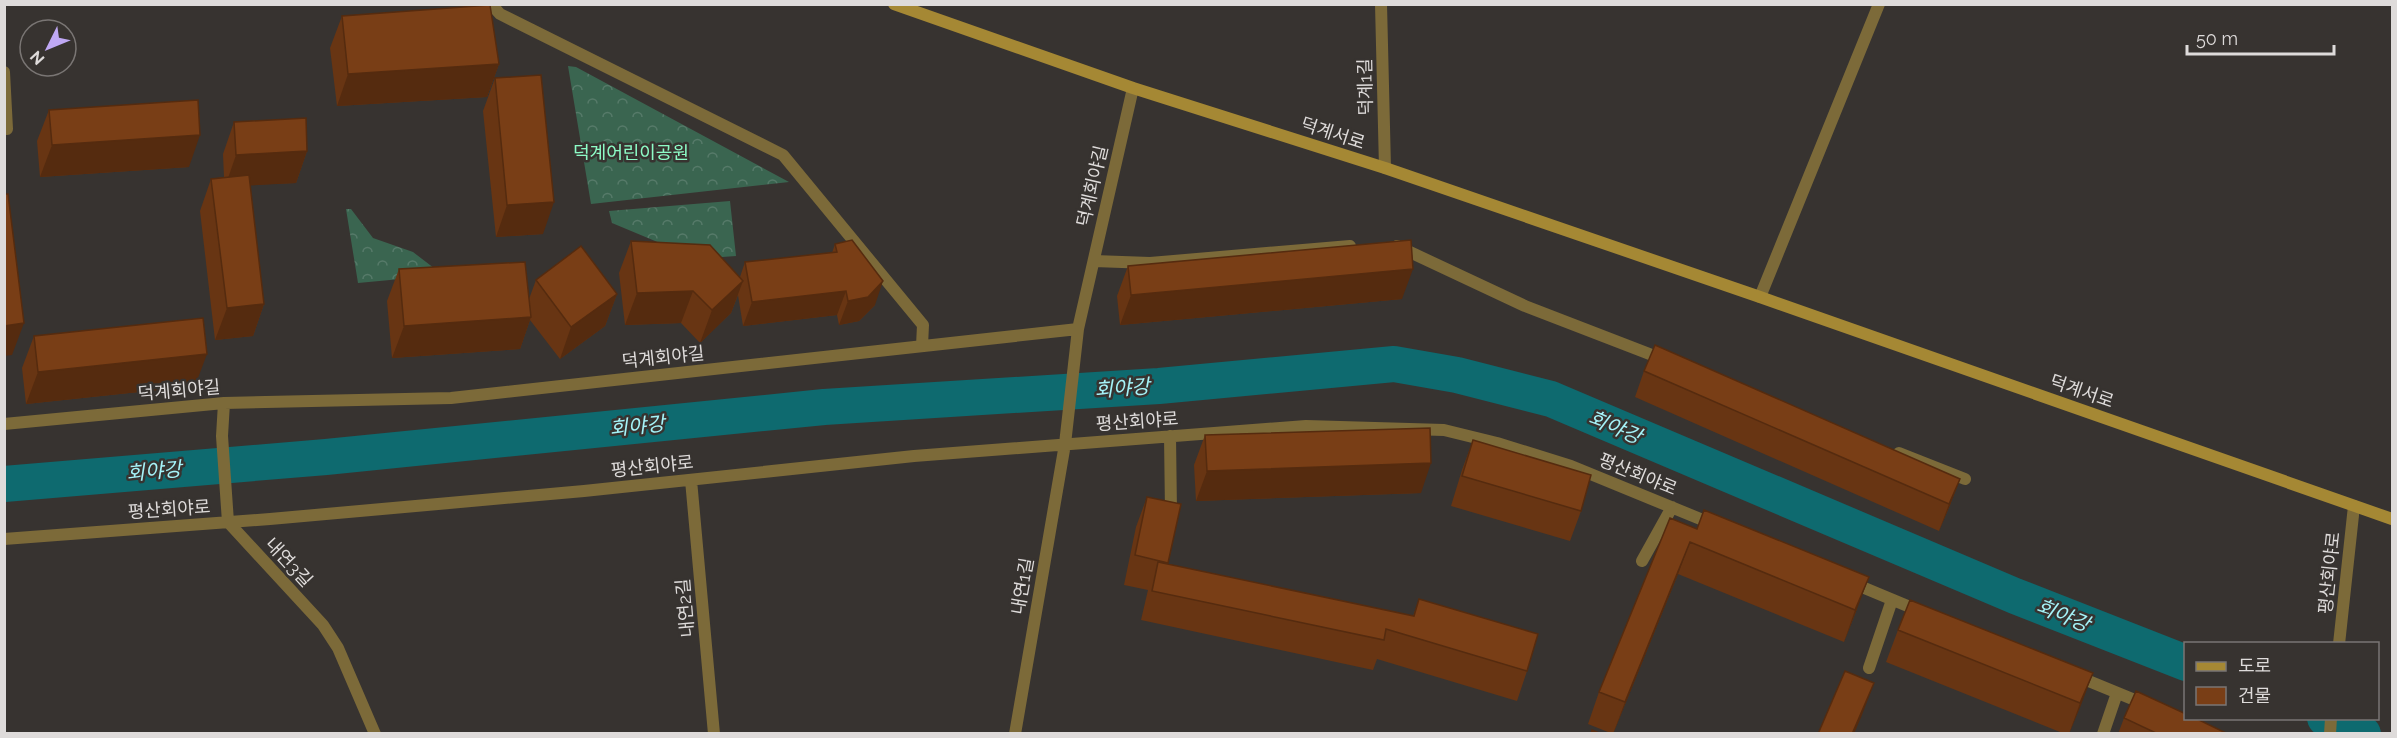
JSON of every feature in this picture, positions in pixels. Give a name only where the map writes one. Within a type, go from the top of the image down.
[{"type":"street","points":[[491,4],[500,14],[783,155],[923,325],[922,346]]},
{"type":"street","name":"덕계서로","points":[[894,4],[1132,87],[1385,168],[2392,519]]},
{"type":"street","name":"덕계1길","points":[[1381,4],[1385,168]]},
{"type":"street","points":[[1760,297],[1879,4]]},
{"type":"street","points":[[4,72],[7,129]]},
{"type":"street","name":"덕계회야길","points":[[4,424],[224,404],[451,398],[1078,329],[1132,87]]},
{"type":"street","points":[[1094,261],[1150,263],[1309,248],[1392,244],[1525,306],[1680,366]]},
{"type":"street","name":"내연1길","points":[[1015,734],[1065,444],[1078,329]]},
{"type":"street","points":[[224,404],[222,436],[228,522]]},
{"type":"street","name":"평산회야로","points":[[4,539],[584,491],[914,456],[1306,426],[1444,430],[1497,443],[1571,466],[1727,530]]},
{"type":"street","points":[[1170,436],[1171,512]]},
{"type":"street","points":[[1890,449],[1965,479]]},
{"type":"street","name":"내연2길","points":[[691,480],[714,734]]},
{"type":"street","name":"평산회야로","points":[[2339,642],[2354,506]]},
{"type":"street","points":[[1642,561],[1672,507]]},
{"type":"street","name":"내연3길","points":[[228,522],[322,625],[338,648],[375,734]]},
{"type":"street","points":[[1837,577],[1933,617]]},
{"type":"street","points":[[1869,668],[1892,600]]},
{"type":"street","points":[[2062,670],[2162,711]]},
{"type":"street","points":[[2103,734],[2117,693]]},
{"type":"green space","name":"덕계어린이공원","points":[[568,66],[576,67],[789,182],[591,204]]},
{"type":"green space","points":[[730,201],[736,256],[680,260],[679,251],[612,223],[609,211]]},
{"type":"green space","points":[[346,209],[351,209],[373,238],[413,252],[443,275],[358,283]]},
{"type":"building","points":[[490,5],[499,64],[348,74],[342,16]]},
{"type":"building","points":[[541,75],[554,202],[507,205],[495,78]]},
{"type":"building","points":[[198,100],[200,135],[52,145],[49,110]]},
{"type":"building","points":[[306,118],[307,151],[236,155],[234,122]]},
{"type":"building","points":[[249,175],[264,304],[227,308],[211,179]]},
{"type":"building","points":[[4,194],[8,194],[24,323],[4,326]]},
{"type":"building","points":[[852,240],[883,281],[868,297],[848,301],[846,291],[752,302],[745,262],[837,252],[835,244]]},
{"type":"building","points":[[1411,240],[1413,269],[1131,295],[1128,266]]},
{"type":"building","points":[[631,241],[710,245],[743,281],[712,310],[693,291],[637,293]]},
{"type":"building","points":[[581,246],[617,294],[571,327],[536,280]]},
{"type":"building","points":[[525,262],[531,317],[404,326],[399,269]]},
{"type":"building","points":[[203,318],[207,354],[38,372],[34,336]]},
{"type":"building","points":[[1655,345],[1960,479],[1949,504],[1644,371]]},
{"type":"building","points":[[1430,428],[1431,463],[1207,471],[1205,435]]},
{"type":"building","points":[[1473,440],[1591,475],[1581,511],[1462,476]]},
{"type":"building","points":[[1147,497],[1181,504],[1168,563],[1135,555]]},
{"type":"building","points":[[1704,510],[1869,577],[1855,610],[1690,542],[1625,702],[1599,692],[1670,518],[1697,529]]},
{"type":"building","points":[[1158,562],[1414,616],[1419,599],[1538,634],[1527,671],[1386,629],[1384,640],[1152,591]]},
{"type":"building","points":[[1910,600],[2093,673],[2080,703],[1898,630]]},
{"type":"building","points":[[1845,671],[1874,683],[1852,734],[1818,734]]},
{"type":"building","points":[[2136,691],[2184,713],[2184,720],[2199,720],[2228,734],[2158,734],[2124,718]]},
{"type":"waterway","name":"회야강","points":[[4,484],[326,457],[824,407],[1159,386],[1394,364],[1457,375],[1551,399],[2015,596],[2184,662]]},
{"type":"waterway","name":"회야강","points":[[2330,720],[2363,734]]}]
